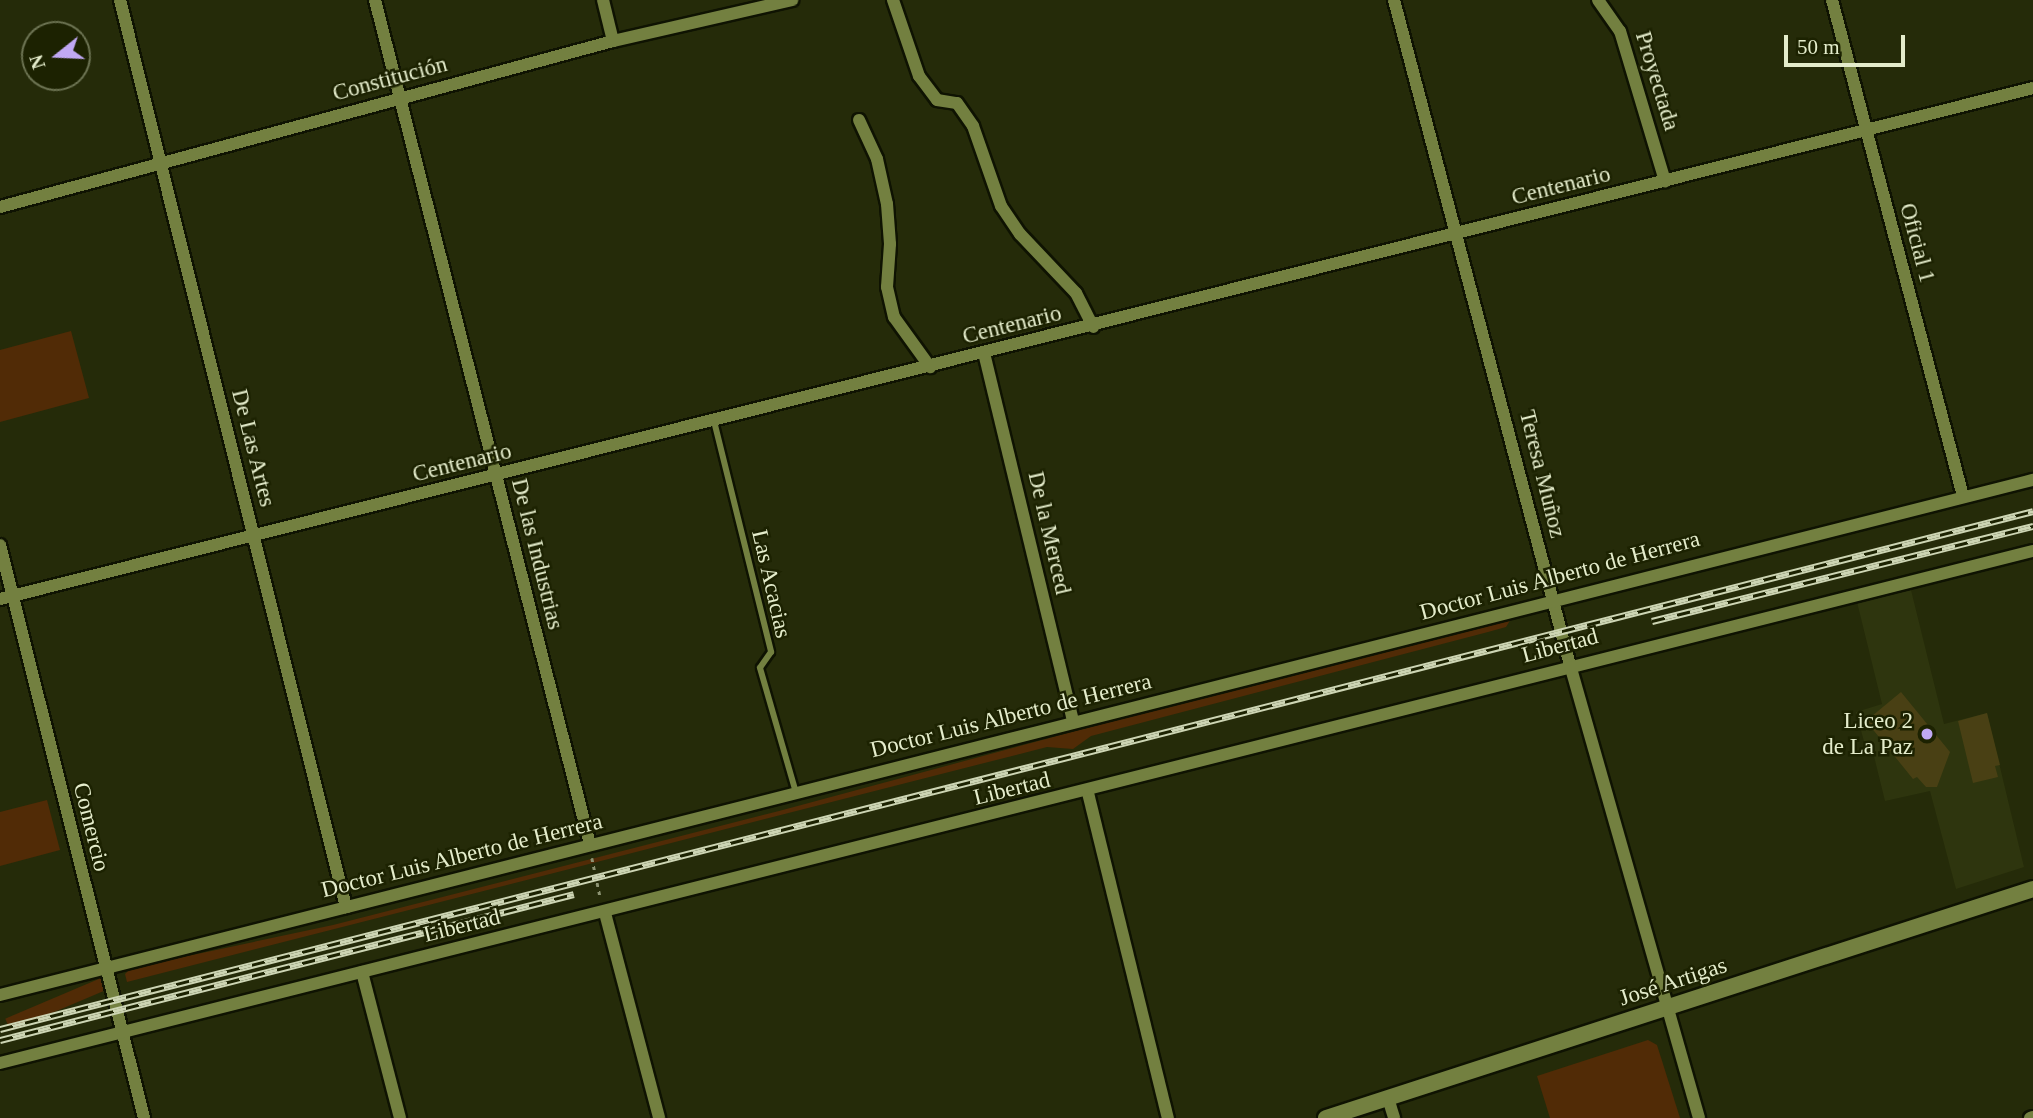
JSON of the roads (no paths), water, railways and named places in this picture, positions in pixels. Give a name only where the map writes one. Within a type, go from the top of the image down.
[{"type":"street","name":"De Las Artes","points":[[120,0],[346,907]]},
{"type":"street","name":"De las Industrias","points":[[375,0],[590,844]]},
{"type":"street","points":[[603,0],[613,41]]},
{"type":"street","name":"Constitución","points":[[0,207],[613,41],[792,0]]},
{"type":"street","points":[[893,0],[919,76],[937,100],[957,103],[972,126],[1001,206],[1020,234],[1076,293],[1093,327]]},
{"type":"street","name":"Teresa Muñoz","points":[[1394,0],[1570,665],[1664,1009],[1699,1118]]},
{"type":"street","name":"Proyectada","points":[[1598,0],[1620,31],[1665,181]]},
{"type":"street","name":"Oficial 1","points":[[1832,0],[1963,496]]},
{"type":"street","name":"Centenario","points":[[0,599],[1093,327],[2033,88]]},
{"type":"street","points":[[859,120],[877,159],[887,204],[887,287],[894,317],[930,367]]},
{"type":"street","name":"De la Merced","points":[[984,354],[1073,722]]},
{"type":"street","name":"Doctor Luis Alberto de Herrera","points":[[0,995],[104,971],[1552,598],[2033,480]]},
{"type":"street","name":"Comercio","points":[[0,545],[104,971],[144,1118]]},
{"type":"street","name":"Libertad","points":[[0,1063],[1088,793],[1570,665],[2033,551]]},
{"type":"street","points":[[1088,793],[1168,1118]]},
{"type":"street","name":"José Artigas","points":[[1326,1118],[2033,889]]},
{"type":"street","points":[[605,913],[659,1118]]},
{"type":"street","points":[[362,972],[400,1118]]},
{"type":"street","points":[[1388,1098],[1394,1118]]},
{"type":"lane","name":"Las Acacias","points":[[714,421],[771,652],[760,668],[796,793]]},
{"type":"railway","points":[[0,1029],[2033,511]]},
{"type":"railway","points":[[1652,621],[2033,526]]},
{"type":"railway","points":[[0,1040],[574,894]]},
{"type":"place","name":"Liceo 2 de La Paz","points":[[1927,734]]}]
